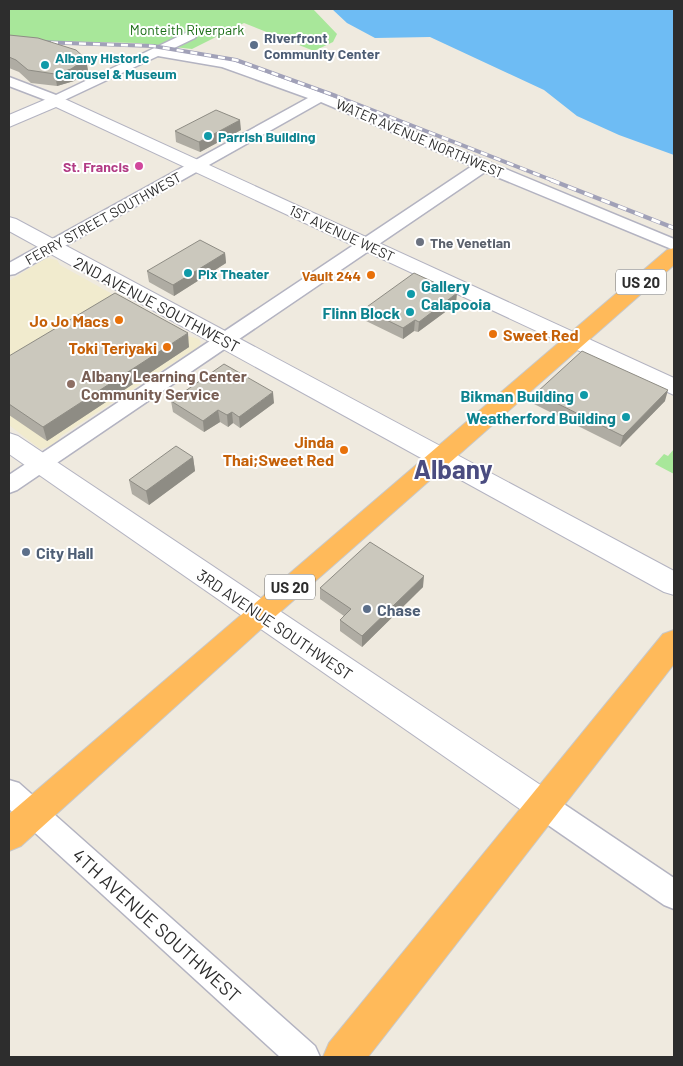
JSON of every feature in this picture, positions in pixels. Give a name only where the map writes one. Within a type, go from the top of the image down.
[{"type":"highway","name":"US 20","points":[[9,835],[260,613],[674,254]]},
{"type":"highway","points":[[344,1057],[542,805],[674,642]]},
{"type":"street","points":[[9,122],[190,35]]},
{"type":"street","name":"WATER AVENUE NORTHWEST","points":[[158,52],[225,63],[320,97],[674,245]]},
{"type":"street","name":"1ST AVENUE WEST","points":[[9,81],[56,100],[674,387]]},
{"type":"street","name":"FERRY STREET SOUTHWEST","points":[[9,270],[320,97]]},
{"type":"street","points":[[9,485],[484,165]]},
{"type":"street","name":"2ND AVENUE SOUTHWEST","points":[[9,223],[674,584]]},
{"type":"street","name":"3RD AVENUE SOUTHWEST","points":[[9,442],[542,805]]},
{"type":"street","name":"4TH AVENUE SOUTHWEST","points":[[9,792],[304,1057]]},
{"type":"street","points":[[542,805],[674,895]]},
{"type":"shaded area","points":[[46,258],[57,260],[60,265],[188,336],[199,339],[201,343],[196,350],[61,436],[55,445],[40,449],[9,425],[9,281]]},
{"type":"green space","name":"Monteith Riverpark","points":[[9,9],[313,9],[337,34],[333,42],[314,51],[244,23],[192,49],[137,43],[9,40]]},
{"type":"green space","points":[[674,449],[674,474],[655,464],[664,454],[668,456]]},
{"type":"water","points":[[332,9],[674,9],[674,155],[619,135],[577,116],[544,90],[430,37],[375,38],[347,23]]},
{"type":"building","points":[[9,35],[38,38],[76,50],[86,59],[71,69],[55,74],[28,70],[9,57]]},
{"type":"building","points":[[216,110],[240,120],[199,142],[175,131]]},
{"type":"building","points":[[200,240],[225,253],[173,285],[147,271]]},
{"type":"building","name":"Flinn Block","points":[[414,273],[457,293],[419,322],[415,320],[403,328],[364,309]]},
{"type":"building","points":[[115,293],[188,333],[43,427],[9,404],[9,356]]},
{"type":"building","points":[[582,351],[668,390],[623,436],[536,393]]},
{"type":"building","points":[[224,364],[273,392],[239,417],[232,412],[227,415],[218,410],[203,421],[171,401]]},
{"type":"building","points":[[176,446],[193,457],[146,491],[129,480]]},
{"type":"building","name":"Chase","points":[[370,542],[424,576],[362,636],[340,620],[351,609],[320,588]]},
{"type":"railway","points":[[9,41],[153,46],[236,60],[336,96],[554,181]]},
{"type":"railway","points":[[551,180],[674,228]]},
{"type":"place","name":"Riverfront Community Center","points":[[254,45]]},
{"type":"place","name":"Albany Historic Carousel & Museum","points":[[45,65]]},
{"type":"place","name":"Parrish Building","points":[[208,136]]},
{"type":"place","name":"St. Francis","points":[[139,166]]},
{"type":"place","name":"The Venetian","points":[[420,242]]},
{"type":"place","name":"Pix Theater","points":[[188,273]]},
{"type":"place","name":"Vault 244","points":[[371,275]]},
{"type":"place","name":"Gallery Calapooia","points":[[411,294]]},
{"type":"place","name":"Flinn Block","points":[[410,312]]},
{"type":"place","name":"Jo Jo Macs","points":[[119,320]]},
{"type":"place","name":"Sweet Red","points":[[493,334]]},
{"type":"place","name":"Toki Teriyaki","points":[[167,347]]},
{"type":"place","name":"Albany Learning Center Community Service","points":[[71,384]]},
{"type":"place","name":"Bikman Building","points":[[584,395]]},
{"type":"place","name":"Weatherford Building","points":[[626,417]]},
{"type":"place","name":"Jinda Thai;Sweet Red","points":[[344,450]]},
{"type":"place","name":"City Hall","points":[[26,552]]},
{"type":"place","name":"Chase","points":[[367,609]]},
{"type":"district","name":"Albany","points":[[453,468]]}]
